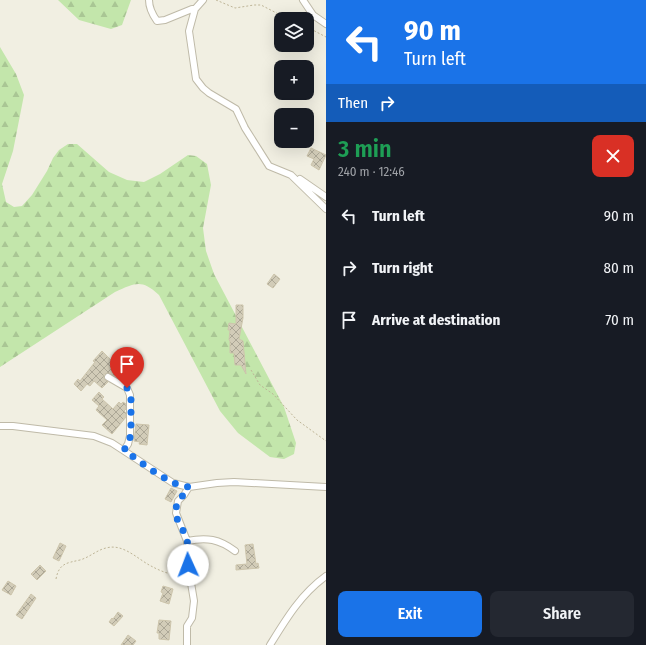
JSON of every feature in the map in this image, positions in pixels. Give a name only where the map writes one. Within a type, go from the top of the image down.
[{"type":"street","points":[[149,0],[151,13],[157,21],[165,20],[192,9],[195,10]]},
{"type":"street","points":[[203,0],[195,10],[189,31],[196,79],[209,93],[236,109],[245,128],[268,166],[287,173],[294,178],[326,208]]},
{"type":"street","points":[[303,0],[313,15],[326,24]]},
{"type":"street","points":[[294,178],[301,180],[326,197]]},
{"type":"street","points":[[108,377],[127,388],[130,394],[131,434],[128,444],[124,450]]},
{"type":"street","points":[[0,426],[13,426],[94,436],[112,443],[124,450],[150,469],[173,483],[189,487],[234,482],[326,487]]},
{"type":"street","points":[[187,645],[187,626],[192,618],[194,606],[188,565],[187,541],[176,513],[178,501],[189,487]]},
{"type":"street","points":[[187,541],[203,538],[221,542],[235,551]]},
{"type":"street","points":[[270,645],[300,600],[315,584],[326,576]]},
{"type":"path","points":[[216,0],[235,8],[254,5],[261,6],[274,12]]},
{"type":"path","points":[[314,31],[326,37]]},
{"type":"path","points":[[251,370],[260,385],[273,394],[297,420],[326,441]]},
{"type":"path","points":[[56,579],[57,572],[64,564],[89,557],[105,548],[112,547],[128,551],[155,568],[182,577],[191,578]]},
{"type":"green space","points":[[58,0],[131,0],[122,25],[111,29],[79,20]]},
{"type":"green space","points":[[0,47],[16,74],[24,95],[13,151],[2,184],[6,202],[14,207],[22,206],[32,195],[53,158],[59,150],[68,144],[77,144],[109,172],[127,180],[144,182],[160,174],[188,155],[196,156],[207,164],[211,185],[203,228],[206,251],[214,274],[284,407],[296,443],[294,454],[284,459],[270,457],[238,433],[220,411],[159,295],[143,285],[138,284],[128,286],[115,292],[0,367]]},
{"type":"building","points":[[311,148],[326,155],[319,170],[311,165],[314,159],[307,156]]},
{"type":"building","points":[[274,274],[280,279],[273,288],[267,284]]},
{"type":"building","points":[[236,305],[243,305],[243,318],[239,339],[243,341],[246,374],[241,365],[235,365],[234,353],[230,353],[230,330],[228,330],[229,323],[236,324]]},
{"type":"building","points":[[102,351],[115,364],[113,367],[119,370],[115,376],[108,373],[104,374],[104,379],[108,382],[102,388],[94,381],[90,386],[87,384],[81,391],[74,384],[78,379],[80,381],[95,362],[93,361]]},
{"type":"building","points":[[99,392],[104,397],[102,399],[113,409],[119,402],[121,404],[123,402],[126,404],[126,409],[124,411],[126,413],[126,417],[112,434],[102,425],[107,420],[96,410],[99,406],[92,400]]},
{"type":"building","points":[[136,424],[149,425],[147,445],[139,444],[140,442],[134,441]]},
{"type":"building","points":[[171,488],[177,491],[171,502],[165,499]]},
{"type":"building","points":[[60,543],[66,546],[59,561],[53,558]]},
{"type":"building","points":[[253,544],[256,564],[258,563],[259,568],[236,570],[236,565],[247,564],[245,545]]},
{"type":"building","points":[[40,565],[46,571],[37,580],[31,574]]},
{"type":"building","points":[[8,581],[16,586],[11,595],[2,590]]},
{"type":"building","points":[[163,586],[173,589],[169,604],[160,601],[163,593],[161,592]]},
{"type":"building","points":[[31,594],[36,598],[22,619],[16,615]]},
{"type":"building","points":[[118,612],[123,616],[114,626],[109,622]]},
{"type":"building","points":[[159,620],[171,621],[169,640],[159,639],[159,633],[157,633]]},
{"type":"building","points":[[128,635],[136,641],[133,645],[121,645]]},
{"type":"route","points":[[127,388],[131,397],[131,434],[128,444],[124,450],[150,469],[173,483],[189,487],[178,501],[176,508],[176,517],[187,541],[188,565]]}]
